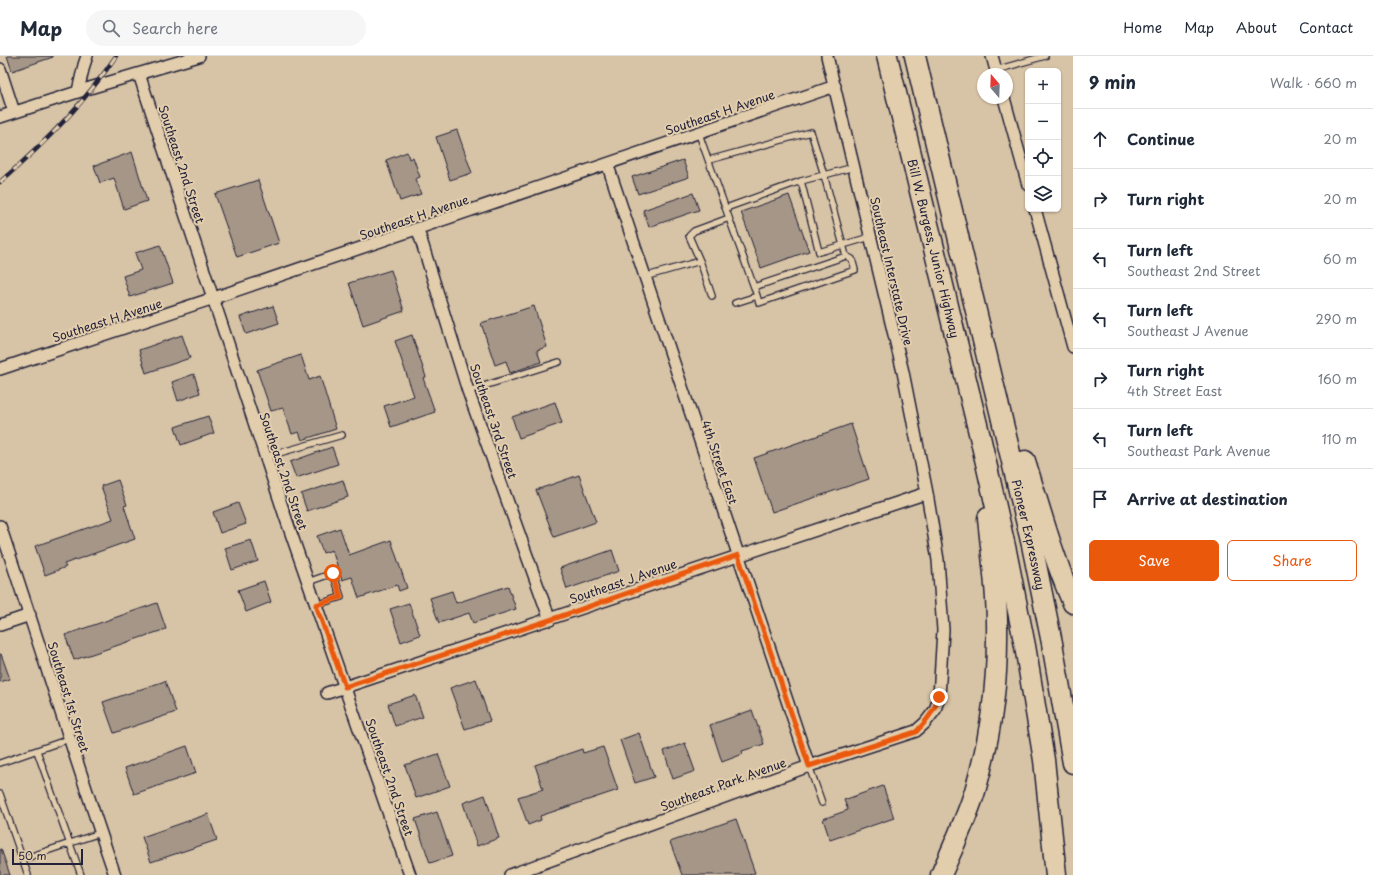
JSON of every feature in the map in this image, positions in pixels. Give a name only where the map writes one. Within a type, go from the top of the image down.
[{"type":"highway","name":"Bill W. Burgess, Junior Highway","points":[[887,56],[981,441]]},
{"type":"highway","points":[[915,56],[976,307],[1051,545],[1073,603]]},
{"type":"highway","name":"Pioneer Expressway","points":[[976,307],[1032,546],[1052,643],[1073,763]]},
{"type":"highway","points":[[941,875],[960,833],[975,790],[993,706],[998,638],[981,441]]},
{"type":"highway","points":[[981,441],[1006,551],[1025,646],[1044,760],[1056,875]]},
{"type":"street","points":[[78,91],[87,56]]},
{"type":"street","points":[[0,117],[78,91],[199,56]]},
{"type":"street","name":"Southeast Interstate Drive","points":[[827,56],[903,372],[927,493]]},
{"type":"street","points":[[992,56],[995,68]]},
{"type":"street","points":[[0,69],[14,112]]},
{"type":"street","name":"Southeast 2nd Street","points":[[139,74],[265,457],[410,875]]},
{"type":"street","name":"Southeast H Avenue","points":[[0,369],[608,166],[834,86]]},
{"type":"street","points":[[1006,104],[1026,176]]},
{"type":"street","name":"4th Street East","points":[[608,166],[809,766]]},
{"type":"street","points":[[1036,212],[1073,347]]},
{"type":"street","name":"Southeast 3rd Street","points":[[418,230],[468,391],[550,620]]},
{"type":"street","name":"Southeast J Avenue","points":[[327,693],[550,620],[738,555],[927,493]]},
{"type":"street","name":"Southeast Park Avenue","points":[[510,875],[809,766],[916,732],[935,710],[939,697],[943,630],[938,560],[927,493]]},
{"type":"street","name":"Southeast 1st Street","points":[[0,526],[30,615],[68,739],[115,875]]},
{"type":"street","points":[[0,625],[30,615]]},
{"type":"lane","points":[[1008,68],[1044,56]]},
{"type":"lane","points":[[699,134],[759,303],[855,270],[852,259],[846,256],[842,245],[811,132],[709,160]]},
{"type":"lane","points":[[726,208],[801,181],[854,167]]},
{"type":"lane","points":[[801,181],[819,252],[870,237]]},
{"type":"lane","points":[[712,296],[690,236],[694,231],[729,218]]},
{"type":"lane","points":[[754,287],[846,256]]},
{"type":"lane","points":[[644,277],[700,261]]},
{"type":"lane","points":[[735,303],[757,296]]},
{"type":"lane","points":[[468,391],[559,362]]},
{"type":"lane","points":[[265,457],[342,435]]},
{"type":"lane","points":[[308,582],[333,573],[341,597],[316,605]]},
{"type":"lane","points":[[0,764],[68,739]]},
{"type":"lane","points":[[37,750],[81,875]]},
{"type":"lane","points":[[809,766],[822,803]]},
{"type":"lane","points":[[0,794],[28,875]]},
{"type":"lane","points":[[23,859],[100,833]]},
{"type":"building","points":[[7,56],[53,56],[53,57],[12,71]]},
{"type":"building","points":[[457,130],[472,173],[450,180],[436,137]]},
{"type":"building","points":[[132,152],[147,201],[124,209],[114,178],[100,183],[94,166]]},
{"type":"building","points":[[407,152],[409,159],[413,157],[420,177],[415,179],[421,194],[400,201],[386,160]]},
{"type":"building","points":[[683,160],[689,177],[638,194],[632,177]]},
{"type":"building","points":[[258,180],[279,243],[237,257],[215,194]]},
{"type":"building","points":[[693,193],[699,210],[649,227],[643,210]]},
{"type":"building","points":[[789,195],[809,251],[761,268],[741,212]]},
{"type":"building","points":[[160,245],[173,283],[130,297],[123,276],[141,270],[135,253]]},
{"type":"building","points":[[391,270],[404,311],[363,325],[349,283]]},
{"type":"building","points":[[273,306],[279,323],[246,334],[240,317]]},
{"type":"building","points":[[534,306],[547,347],[537,350],[541,362],[510,373],[506,361],[495,365],[481,323]]},
{"type":"building","points":[[182,335],[190,358],[146,373],[139,350]]},
{"type":"building","points":[[412,335],[426,377],[423,378],[435,412],[391,427],[384,406],[414,396],[395,341]]},
{"type":"building","points":[[301,355],[309,380],[320,376],[336,429],[302,440],[299,432],[292,434],[283,408],[271,411],[257,370]]},
{"type":"building","points":[[194,374],[200,393],[178,401],[172,382]]},
{"type":"building","points":[[555,402],[562,423],[519,438],[512,417]]},
{"type":"building","points":[[208,416],[214,433],[181,445],[175,427]]},
{"type":"building","points":[[851,424],[869,479],[772,512],[754,458]]},
{"type":"building","points":[[332,447],[338,464],[296,478],[290,462]]},
{"type":"building","points":[[579,475],[596,522],[554,537],[536,490]]},
{"type":"building","points":[[118,480],[127,505],[124,506],[135,539],[64,564],[66,567],[45,575],[35,546],[113,519],[101,486]]},
{"type":"building","points":[[343,480],[348,497],[307,511],[301,494]]},
{"type":"building","points":[[238,503],[246,524],[220,533],[213,512]]},
{"type":"building","points":[[340,528],[349,555],[391,540],[407,588],[399,591],[397,585],[359,598],[352,577],[342,580],[332,550],[323,553],[317,536]]},
{"type":"building","points":[[251,540],[258,561],[232,570],[225,548]]},
{"type":"building","points":[[612,550],[619,571],[567,589],[560,568]]},
{"type":"building","points":[[264,581],[271,602],[246,612],[238,590]]},
{"type":"building","points":[[508,586],[516,609],[473,623],[469,613],[439,623],[430,598],[452,591],[456,603]]},
{"type":"building","points":[[157,603],[166,629],[74,660],[65,635]]},
{"type":"building","points":[[409,603],[420,635],[401,642],[390,609]]},
{"type":"building","points":[[0,654],[10,679],[0,682]]},
{"type":"building","points":[[476,679],[490,721],[465,729],[450,688]]},
{"type":"building","points":[[165,681],[176,712],[114,733],[103,702]]},
{"type":"building","points":[[415,695],[423,717],[395,726],[388,704]]},
{"type":"building","points":[[752,710],[764,744],[742,751],[743,754],[722,762],[710,725]]},
{"type":"building","points":[[639,733],[654,777],[635,783],[620,740]]},
{"type":"building","points":[[685,743],[695,771],[673,779],[664,751]]},
{"type":"building","points":[[187,746],[196,773],[134,794],[125,768]]},
{"type":"building","points":[[603,747],[618,790],[540,816],[541,820],[528,825],[518,797],[543,789],[535,765],[582,749],[583,753]]},
{"type":"building","points":[[438,754],[450,786],[416,798],[405,765]]},
{"type":"building","points":[[883,786],[894,818],[830,840],[823,819],[848,810],[844,800]]},
{"type":"building","points":[[485,795],[499,838],[477,846],[463,803]]},
{"type":"building","points":[[437,812],[452,856],[430,863],[415,819]]},
{"type":"building","points":[[208,814],[217,840],[151,862],[142,837]]},
{"type":"building","points":[[736,819],[755,873],[749,875],[682,875],[670,842]]},
{"type":"building","points":[[1,849],[10,875],[0,875]]},
{"type":"railway","points":[[0,182],[47,139],[77,107],[104,74],[116,56]]},
{"type":"route","points":[[333,573],[341,597],[316,605],[345,687],[550,620],[738,555],[809,766],[916,732],[935,710],[939,697]]}]
